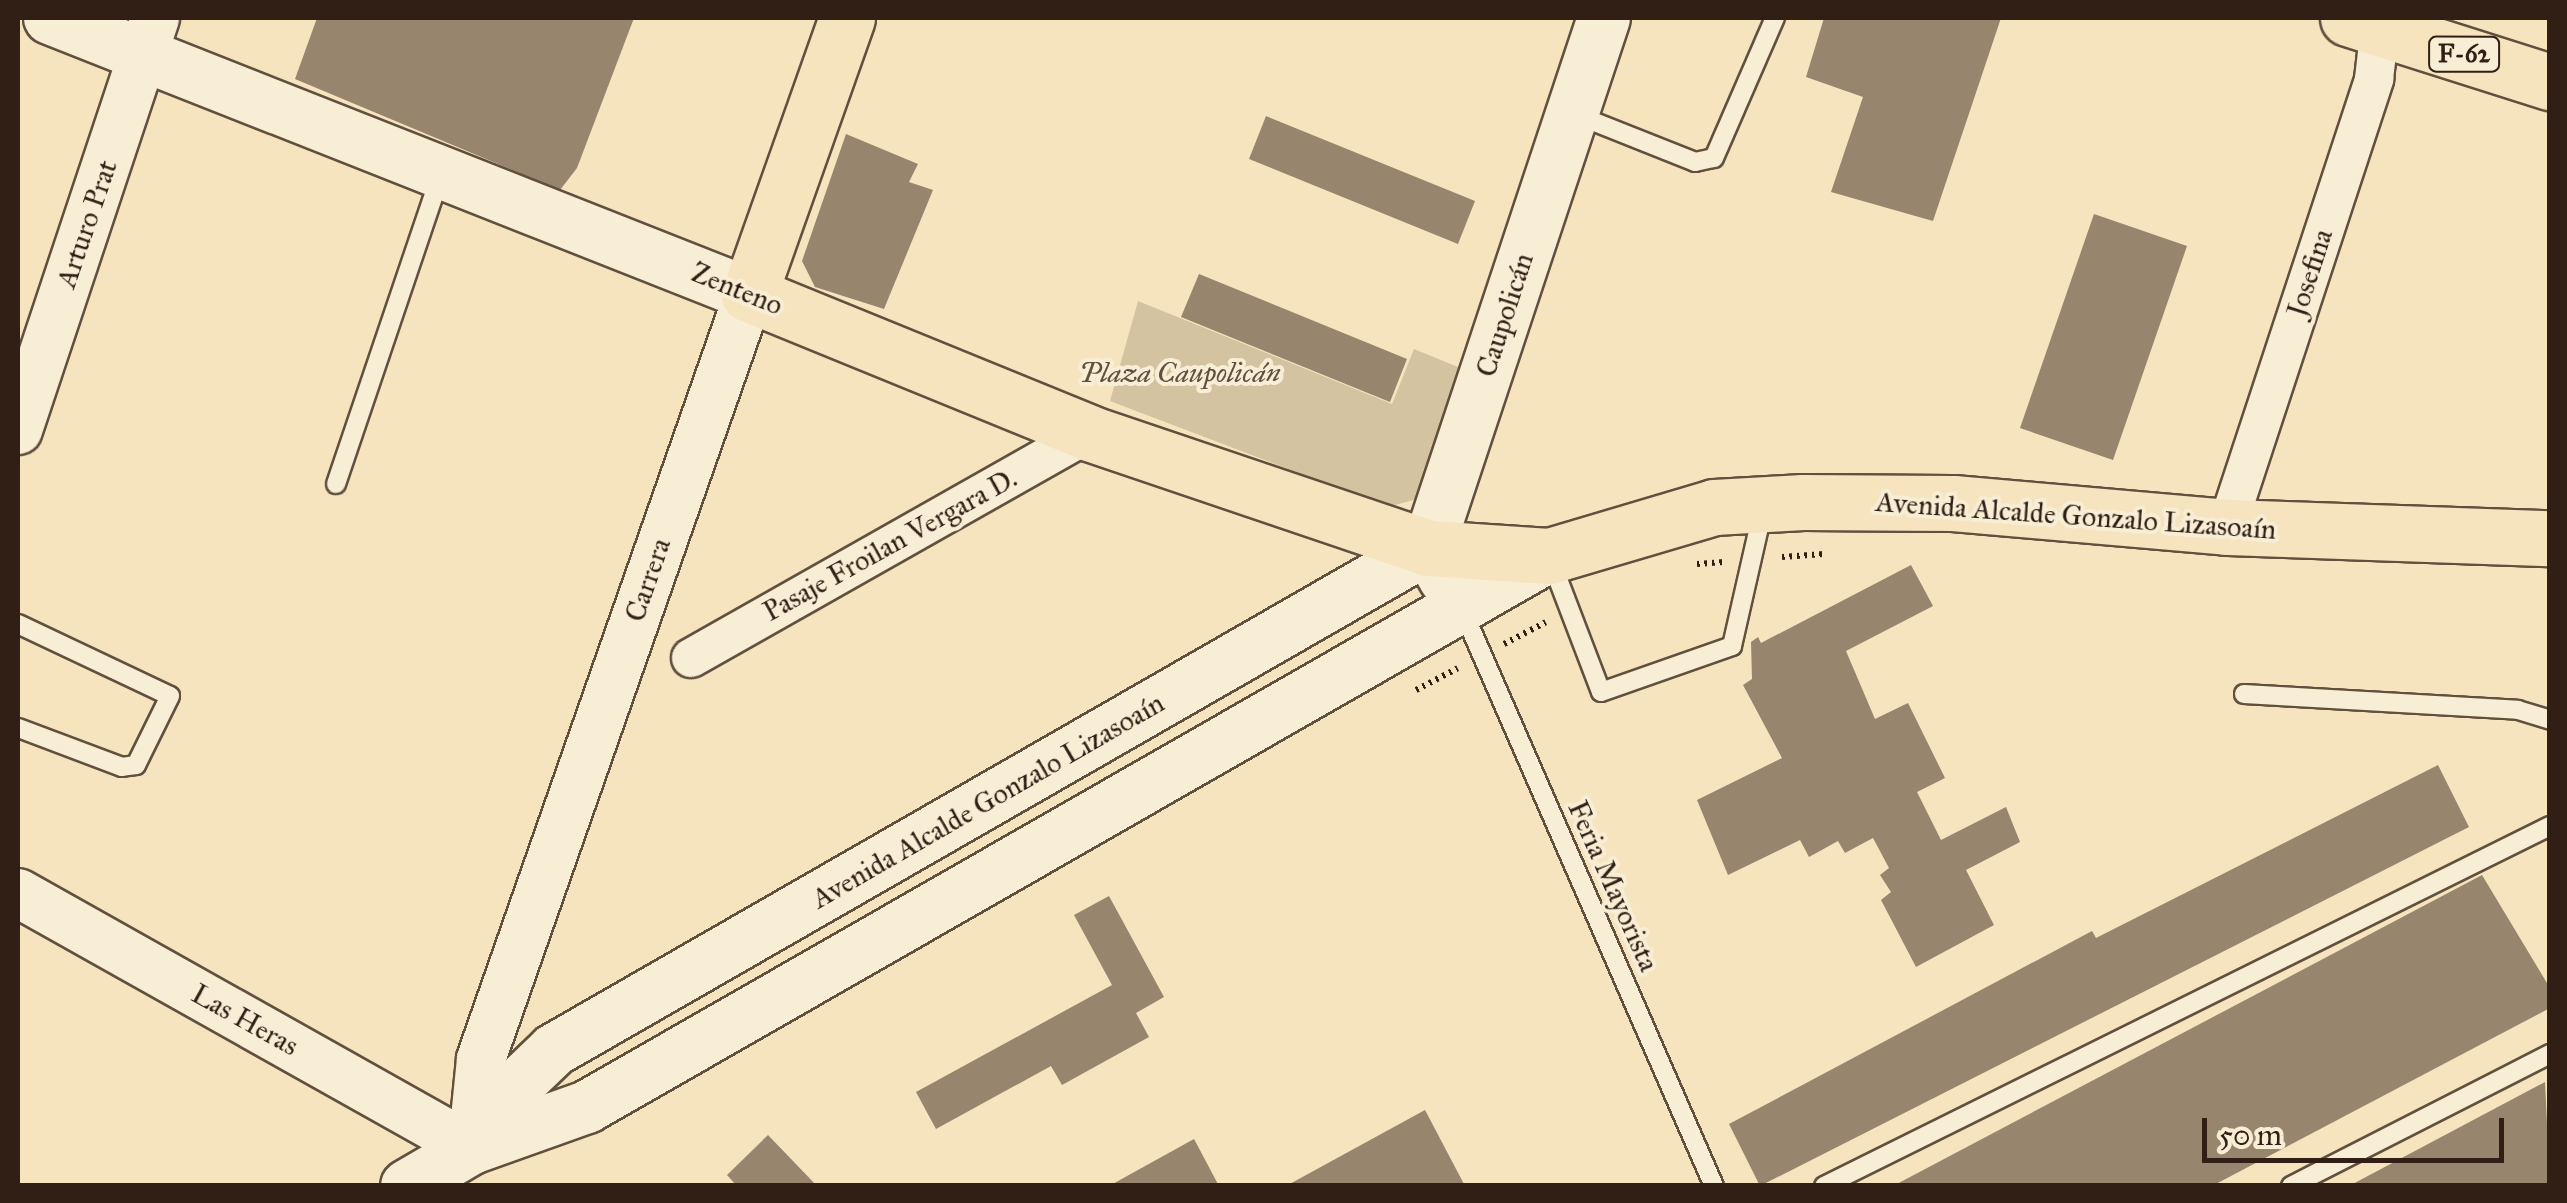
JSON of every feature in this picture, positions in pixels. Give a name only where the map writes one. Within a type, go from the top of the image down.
[{"type":"main road","name":"Zenteno","points":[[50,18],[150,35],[442,170],[1089,433],[1428,548]]},
{"type":"main road","name":"Carrera","points":[[749,294],[848,18]]},
{"type":"main road","name":"Caupolicán","points":[[1428,548],[1604,18]]},
{"type":"main road","name":"F-62","points":[[2369,21],[2550,82]]},
{"type":"main road","name":"Avenida Alcalde Gonzalo Lizasoaín","points":[[407,1186],[472,1148],[587,1106],[1549,556],[1714,508],[1764,504],[1953,503],[2227,527],[2550,538]]},
{"type":"main road","name":"Avenida Alcalde Gonzalo Lizasoaín","points":[[472,1148],[504,1098],[554,1050],[1428,548],[1549,556]]},
{"type":"main road","points":[[1428,548],[1462,608]]},
{"type":"street","name":"Josefina","points":[[2227,527],[2374,79],[2369,21]]},
{"type":"street","name":"Arturo Prat","points":[[18,430],[150,35]]},
{"type":"street","name":"Carrera","points":[[472,1148],[481,1059],[749,294]]},
{"type":"street","name":"Pasaje Froilan Vergara D.","points":[[690,658],[1089,433]]},
{"type":"street","name":"Las Heras","points":[[18,892],[472,1148]]},
{"type":"lane","points":[[1572,114],[1696,162],[1714,158],[1774,18]]},
{"type":"lane","points":[[336,484],[442,170]]},
{"type":"lane","points":[[1549,556],[1601,692],[1732,646],[1764,504]]},
{"type":"lane","name":"Feria Mayorista","points":[[1462,608],[1714,1186]]},
{"type":"lane","points":[[18,624],[170,696],[136,765],[122,767],[18,728]]},
{"type":"lane","points":[[2244,694],[2518,710],[2550,720]]},
{"type":"lane","points":[[1824,1186],[2550,826]]},
{"type":"lane","points":[[2291,1186],[2550,1054]]},
{"type":"green space","name":"Plaza Caupolicán","points":[[1138,301],[1392,404],[1414,349],[1468,371],[1428,496],[1388,507],[1110,401]]},
{"type":"building","points":[[317,18],[634,18],[577,168],[560,190],[295,79]]},
{"type":"building","points":[[1824,18],[2001,18],[1933,221],[1831,192],[1863,97],[1806,77]]},
{"type":"building","points":[[1266,116],[1475,201],[1458,244],[1249,159]]},
{"type":"building","points":[[846,134],[918,164],[909,182],[933,190],[884,309],[815,287],[802,261]]},
{"type":"building","points":[[2094,214],[2187,246],[2113,460],[2020,428]]},
{"type":"building","points":[[1199,274],[1407,359],[1390,402],[1181,317]]},
{"type":"building","points":[[1911,565],[1933,606],[1846,651],[1875,719],[1908,703],[1945,778],[1917,792],[1941,840],[2006,807],[2020,842],[1966,870],[1994,925],[1916,967],[1881,900],[1891,892],[1880,875],[1889,868],[1873,838],[1845,853],[1838,841],[1809,857],[1800,840],[1728,875],[1697,800],[1782,758],[1743,685],[1752,679],[1751,642],[1758,637],[1761,643]]},
{"type":"building","points":[[2438,765],[2469,827],[1760,1186],[1729,1124],[2092,931],[2096,938]]},
{"type":"building","points":[[2482,875],[2550,988],[2550,1008],[2212,1186],[1893,1186]]},
{"type":"building","points":[[1109,896],[1164,997],[1136,1013],[1149,1037],[1062,1085],[1051,1066],[936,1129],[916,1092],[1112,985],[1074,915]]},
{"type":"building","points":[[2545,1082],[2550,1186],[2349,1186]]},
{"type":"building","points":[[1425,1110],[1465,1186],[1286,1186]]},
{"type":"building","points":[[768,1135],[817,1186],[737,1186],[727,1175]]},
{"type":"building","points":[[1194,1139],[1219,1186],[1109,1186]]}]
